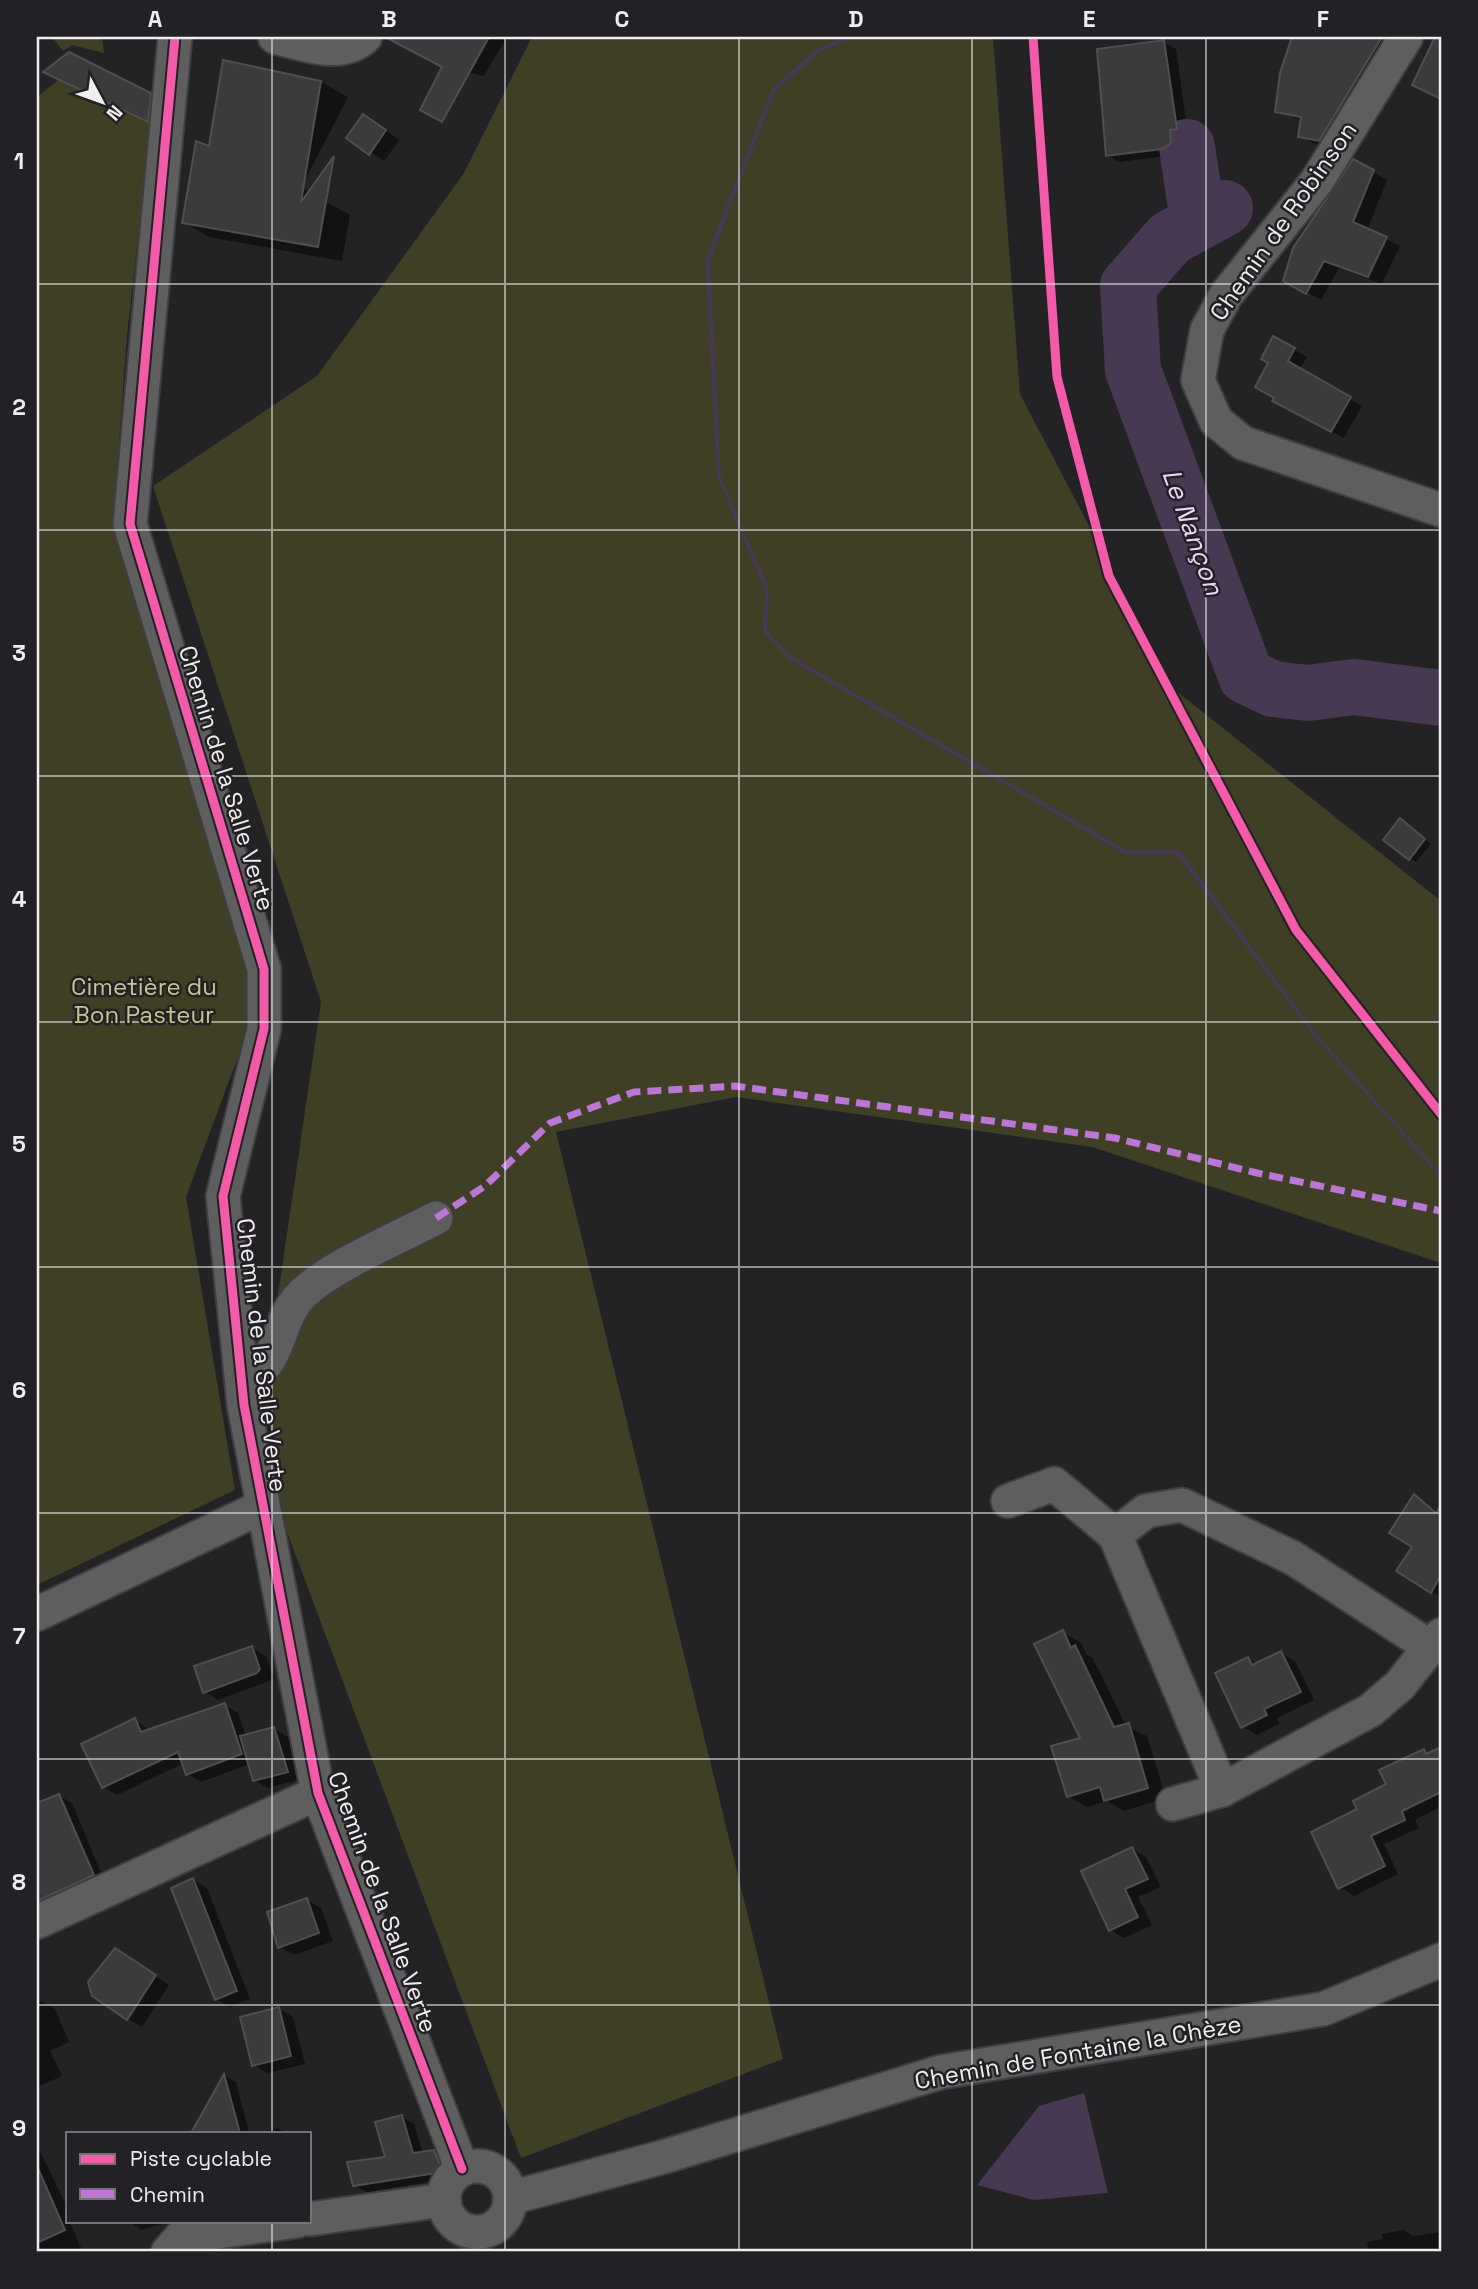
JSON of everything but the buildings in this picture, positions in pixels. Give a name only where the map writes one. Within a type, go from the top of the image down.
[{"type":"street","name":"Chemin de la Salle Verte","points":[[175,37],[130,524],[264,969],[264,1029],[223,1196],[242,1370],[262,1507],[318,1793],[462,2169]]},
{"type":"street","points":[[275,37],[322,49],[357,43],[365,37]]},
{"type":"street","name":"Chemin de Robinson","points":[[1406,37],[1317,181],[1226,295],[1207,330],[1198,380],[1216,421],[1243,443],[1441,510]]},
{"type":"street","points":[[242,1370],[266,1364],[282,1338],[294,1303],[312,1284],[436,1218]]},
{"type":"street","points":[[1007,1501],[1054,1484],[1115,1535],[1222,1790]]},
{"type":"street","points":[[1115,1535],[1146,1511],[1182,1505],[1293,1558],[1436,1641],[1400,1685],[1371,1710],[1222,1790],[1173,1804]]},
{"type":"street","points":[[37,1614],[262,1507]]},
{"type":"street","name":"Chemin de la Salle Verte","points":[[37,1922],[318,1793]]},
{"type":"street","name":"Chemin de Fontaine la Chèze","points":[[510,2198],[663,2157],[941,2072],[1323,2009],[1441,1960]]},
{"type":"street","points":[[473,2166],[494,2170],[508,2187],[510,2198],[503,2219],[489,2242],[457,2225],[446,2210],[444,2200],[449,2182],[462,2169],[473,2166]]},
{"type":"street","points":[[312,2219],[444,2200]]},
{"type":"street","points":[[168,2252],[181,2237],[289,2222]]},
{"type":"green space","points":[[52,37],[102,37],[104,53],[72,45],[63,51]]},
{"type":"green space","points":[[532,37],[993,37],[1020,394],[1175,690],[1441,901],[1441,1263],[1092,1147],[736,1097],[556,1132],[783,2059],[521,2158],[281,1516],[265,1384],[321,1002],[153,486],[317,376],[464,173]]},
{"type":"green space","name":"Cimetière du Bon Pasteur","points":[[63,76],[151,123],[127,335],[113,523],[252,978],[253,1016],[186,1197],[235,1490],[37,1585],[37,97]]},
{"type":"shaded area","points":[[843,37],[854,37],[821,52],[775,91],[710,261],[721,477],[769,588],[767,631],[790,655],[1121,847],[1128,850],[1179,849],[1316,1033],[1440,1172],[1441,1178],[1318,1041],[1176,854],[1126,855],[790,660],[763,632],[765,590],[717,476],[705,260],[772,88],[815,50]]},
{"type":"shaded area","points":[[1084,2093],[1108,2193],[1034,2200],[977,2185],[1039,2106]]},
{"type":"waterway","name":"Le Nançon","points":[[1187,147],[1198,221]]},
{"type":"waterway","name":"Le Nançon","points":[[1225,208],[1170,238],[1128,286],[1133,370],[1246,676],[1273,689],[1308,693],[1354,687],[1441,698]]},
{"type":"marked path","points":[[436,1218],[485,1186],[550,1123],[634,1092],[735,1086],[1115,1138],[1257,1173],[1441,1211]]},
{"type":"cycle path","points":[[175,37],[130,524],[264,969],[264,1029],[223,1196],[244,1405],[318,1793],[462,2169]]},
{"type":"cycle path","points":[[1033,37],[1057,377],[1109,576],[1296,930],[1441,1114]]}]
